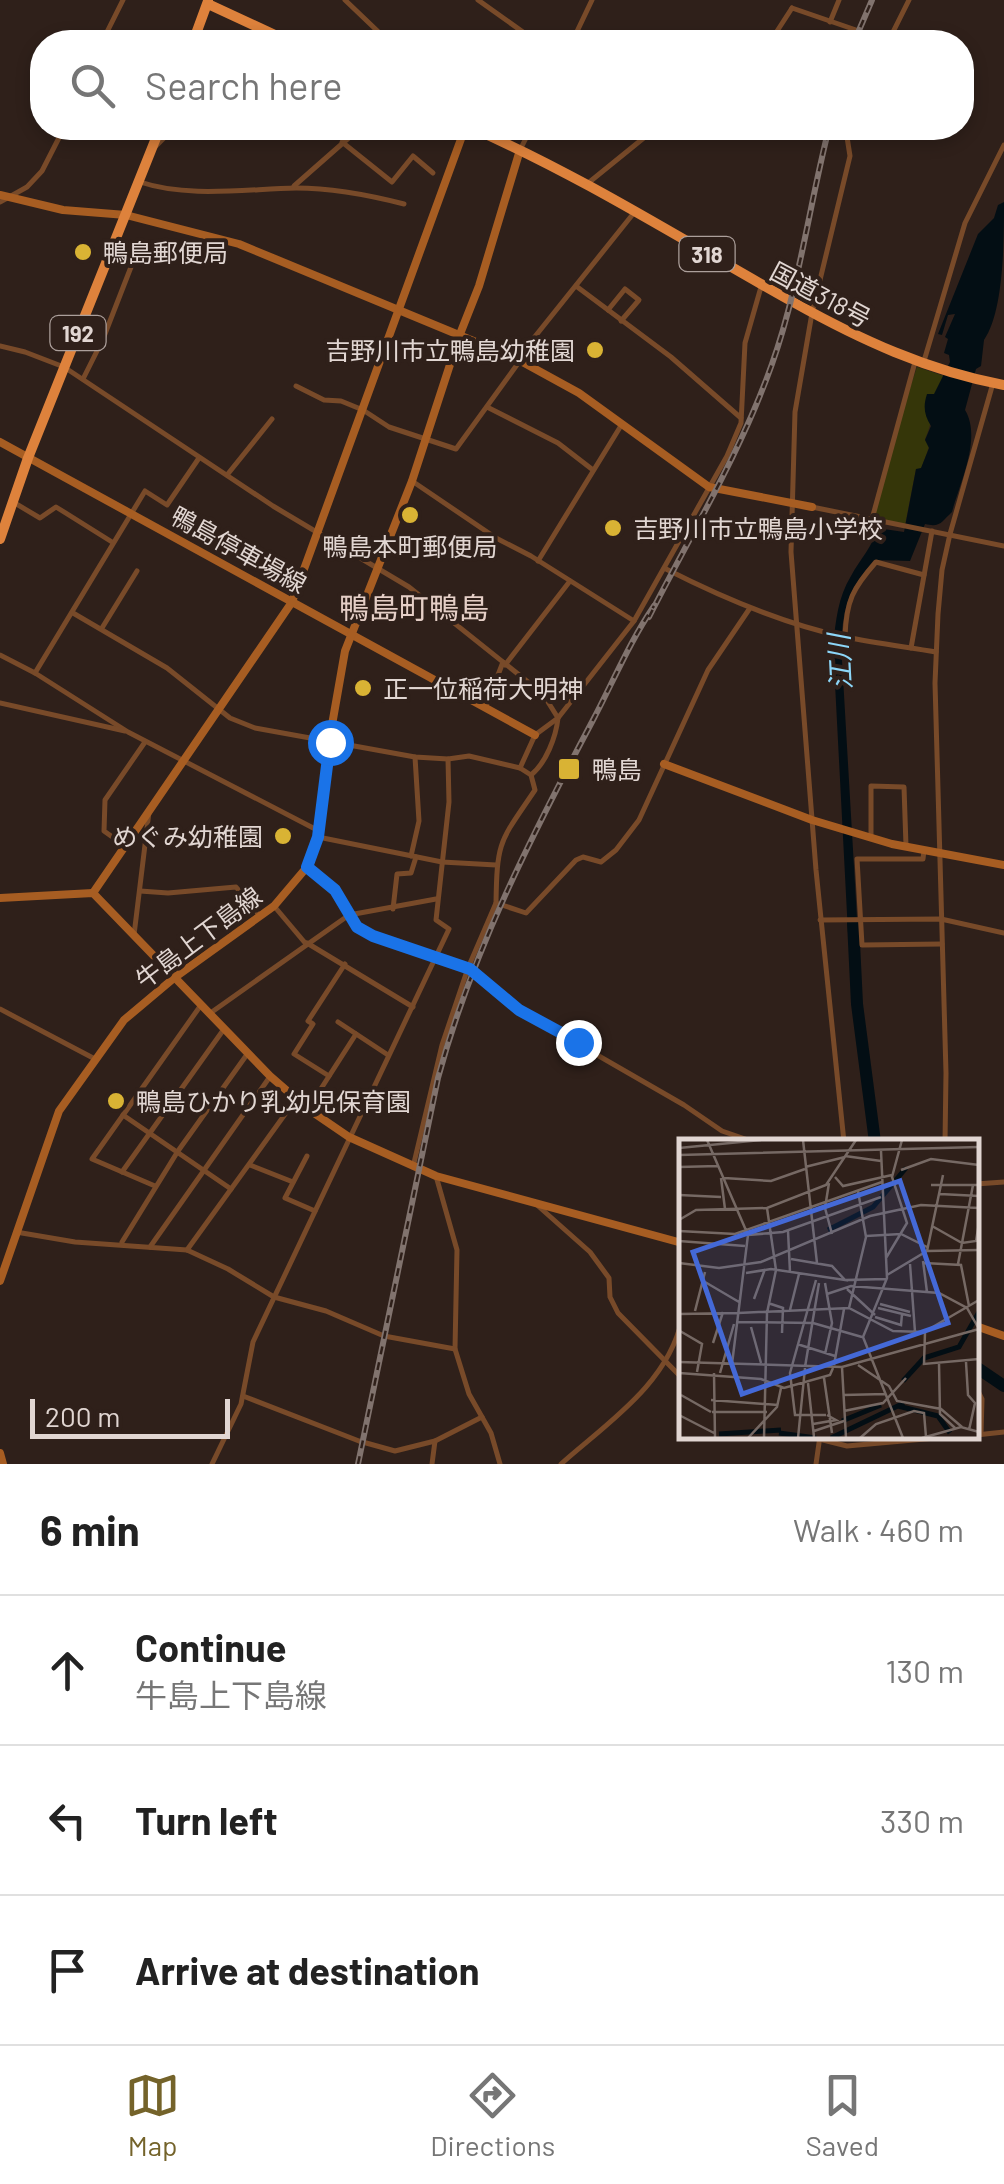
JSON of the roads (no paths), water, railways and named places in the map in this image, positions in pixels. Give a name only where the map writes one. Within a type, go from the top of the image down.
[{"type":"highway","points":[[197,30],[208,2],[265,30]]},
{"type":"highway","name":"192","points":[[0,539],[28,458],[155,140]]},
{"type":"highway","name":"国道318号","points":[[502,140],[587,184],[762,286],[872,343],[920,362],[998,384]]},
{"type":"street","points":[[108,30],[122,0]]},
{"type":"street","points":[[346,0],[377,30]]},
{"type":"street","points":[[478,0],[520,30]]},
{"type":"street","points":[[578,30],[592,0]]},
{"type":"street","points":[[789,0],[792,8],[855,30]]},
{"type":"street","points":[[830,22],[839,0]]},
{"type":"street","points":[[894,30],[908,0]]},
{"type":"street","points":[[778,30],[792,8]]},
{"type":"street","points":[[2,198],[27,187],[42,171],[58,140]]},
{"type":"street","points":[[150,153],[162,140]]},
{"type":"street","points":[[292,188],[345,140]]},
{"type":"street","points":[[93,894],[292,602],[464,140]]},
{"type":"street","points":[[520,150],[525,140]]},
{"type":"street","points":[[587,184],[641,140]]},
{"type":"street","points":[[844,1139],[820,920],[790,552],[794,412],[812,313],[850,156],[849,140]]},
{"type":"street","points":[[342,142],[392,182],[413,156],[432,173]]},
{"type":"street","points":[[872,518],[965,223],[1004,144]]},
{"type":"street","name":"牛島上下島線","points":[[0,1281],[59,1112],[95,1059],[124,1020],[174,978],[274,906],[307,867],[319,834],[345,652],[412,482],[460,334],[480,286],[520,150]]},
{"type":"street","points":[[139,181],[206,190],[343,191],[404,204]]},
{"type":"street","points":[[2,198],[62,210],[126,215],[240,244],[400,308],[518,360],[579,393],[709,488],[1004,546]]},
{"type":"street","points":[[296,386],[456,450],[518,360],[635,212]]},
{"type":"street","points":[[83,380],[131,267]]},
{"type":"street","points":[[576,286],[671,356],[741,418]]},
{"type":"street","points":[[520,768],[535,735],[558,718],[634,621],[727,456],[741,418],[745,344],[762,286]]},
{"type":"street","points":[[608,310],[625,289],[638,300],[621,322]]},
{"type":"street","points":[[0,346],[64,367],[318,535],[408,587],[543,694],[558,718],[551,744],[531,775]]},
{"type":"street","points":[[945,1139],[936,652],[942,570],[950,534],[998,384]]},
{"type":"street","points":[[487,407],[558,444],[593,470]]},
{"type":"street","points":[[227,476],[272,419]]},
{"type":"street","points":[[538,560],[622,424]]},
{"type":"street","name":"鴨島停車場線","points":[[0,442],[535,735]]},
{"type":"street","points":[[36,673],[145,492],[167,505],[199,458]]},
{"type":"street","points":[[412,482],[634,621]]},
{"type":"street","points":[[12,502],[40,518],[56,508],[112,542]]},
{"type":"street","points":[[911,648],[930,530]]},
{"type":"street","points":[[844,637],[854,586],[876,562],[924,575]]},
{"type":"street","points":[[666,569],[750,608],[830,633],[936,652]]},
{"type":"street","points":[[101,629],[137,571]]},
{"type":"street","points":[[486,706],[504,663],[570,581]]},
{"type":"street","points":[[496,903],[526,913],[576,860],[608,860],[639,820],[708,670],[750,608]]},
{"type":"street","points":[[73,613],[166,668],[230,718],[255,728],[414,757],[469,756],[520,768],[531,775],[535,790],[504,834],[496,865],[496,903],[468,968],[442,1045],[413,1168]]},
{"type":"street","points":[[0,655],[36,673],[128,732],[319,834],[442,862],[496,865]]},
{"type":"street","points":[[0,702],[102,729],[128,732]]},
{"type":"street","points":[[535,735],[551,744]]},
{"type":"street","points":[[125,846],[104,831],[106,800],[146,741]]},
{"type":"street","points":[[393,909],[397,874],[411,873],[419,822],[414,757]]},
{"type":"street","points":[[212,1464],[243,1396],[253,1342],[448,929],[436,920],[436,899],[449,802],[448,759]]},
{"type":"street","points":[[664,764],[871,838],[1004,865]]},
{"type":"street","points":[[871,838],[872,786],[904,786],[906,846]]},
{"type":"street","points":[[134,936],[150,809]]},
{"type":"street","points":[[924,850],[923,859],[857,860],[862,945],[942,944]]},
{"type":"street","points":[[307,867],[335,890],[357,927],[468,968],[519,1010],[730,1138]]},
{"type":"street","points":[[140,891],[236,887],[260,916]]},
{"type":"street","points":[[0,898],[93,894],[270,1076],[349,1137],[436,1176],[679,1242]]},
{"type":"street","points":[[209,1014],[350,915],[436,899]]},
{"type":"street","points":[[274,906],[306,944],[413,1007]]},
{"type":"street","points":[[820,920],[941,919],[1004,933]]},
{"type":"street","points":[[329,1076],[294,1054],[313,1024],[308,1021],[344,964]]},
{"type":"street","points":[[155,1186],[92,1159],[201,1006]]},
{"type":"street","points":[[0,1009],[95,1059]]},
{"type":"street","points":[[338,1022],[388,1056]]},
{"type":"street","points":[[122,1172],[224,1029]]},
{"type":"street","points":[[308,1108],[356,1034]]},
{"type":"street","points":[[121,1243],[178,1151],[248,1053]]},
{"type":"street","points":[[150,1247],[270,1076]]},
{"type":"street","points":[[187,1250],[296,1099]]},
{"type":"street","points":[[123,1115],[231,1189]]},
{"type":"street","points":[[308,1156],[285,1198],[316,1211]]},
{"type":"street","points":[[248,1164],[294,1182]]},
{"type":"street","points":[[436,1176],[457,1250],[455,1349],[461,1374],[491,1433],[500,1464]]},
{"type":"street","points":[[979,1184],[1004,1182]]},
{"type":"street","points":[[536,1204],[590,1252],[609,1278],[610,1297],[618,1314],[679,1375]]},
{"type":"street","points":[[16,1232],[75,1242],[187,1250],[274,1297],[326,1312],[384,1336],[455,1349]]},
{"type":"street","points":[[561,1464],[622,1415],[665,1359],[679,1326]]},
{"type":"street","points":[[979,1327],[1004,1336]]},
{"type":"street","points":[[243,1396],[395,1451],[436,1441],[482,1418]]},
{"type":"street","points":[[979,1396],[983,1406],[979,1434],[1004,1432]]},
{"type":"street","points":[[816,1464],[819,1439],[847,1446],[925,1439]]},
{"type":"street","points":[[432,1464],[436,1441]]},
{"type":"street","points":[[0,1453],[3,1464]]},
{"type":"water","points":[[1004,202],[996,312],[965,410],[970,421],[970,447],[952,512],[938,524],[925,524],[910,561],[874,560],[853,589],[844,617],[841,643],[858,936],[848,933],[833,645],[838,609],[877,528],[904,532],[916,469],[921,468],[929,448],[925,440],[931,426],[926,398],[927,394],[934,394],[950,362],[949,355],[944,353],[948,339],[945,337],[955,314],[948,315],[942,335],[938,334],[978,234]]},
{"type":"waterway","name":"江川","points":[[853,922],[857,1004],[875,1139]]},
{"type":"waterway","name":"江川","points":[[979,1369],[1004,1386]]},
{"type":"railway","points":[[859,30],[872,0]]},
{"type":"railway","points":[[649,617],[760,397],[797,276],[826,140]]},
{"type":"railway","points":[[358,1464],[438,1078],[452,1031],[486,940],[526,851],[629,647],[654,606]]},
{"type":"place","name":"鴨島郵便局","points":[[83,252]]},
{"type":"place","name":"吉野川市立鴨島幼稚園","points":[[595,350]]},
{"type":"place","name":"鴨島本町郵便局","points":[[410,515]]},
{"type":"place","name":"吉野川市立鴨島小学校","points":[[613,528]]},
{"type":"place","name":"正一位稲荷大明神","points":[[363,688]]},
{"type":"place","name":"鴨島","points":[[569,769]]},
{"type":"place","name":"めぐみ幼稚園","points":[[283,836]]},
{"type":"place","name":"鴨島ひかり乳幼児保育園","points":[[116,1101]]},
{"type":"district","name":"鴨島町鴨島","points":[[414,607]]}]
